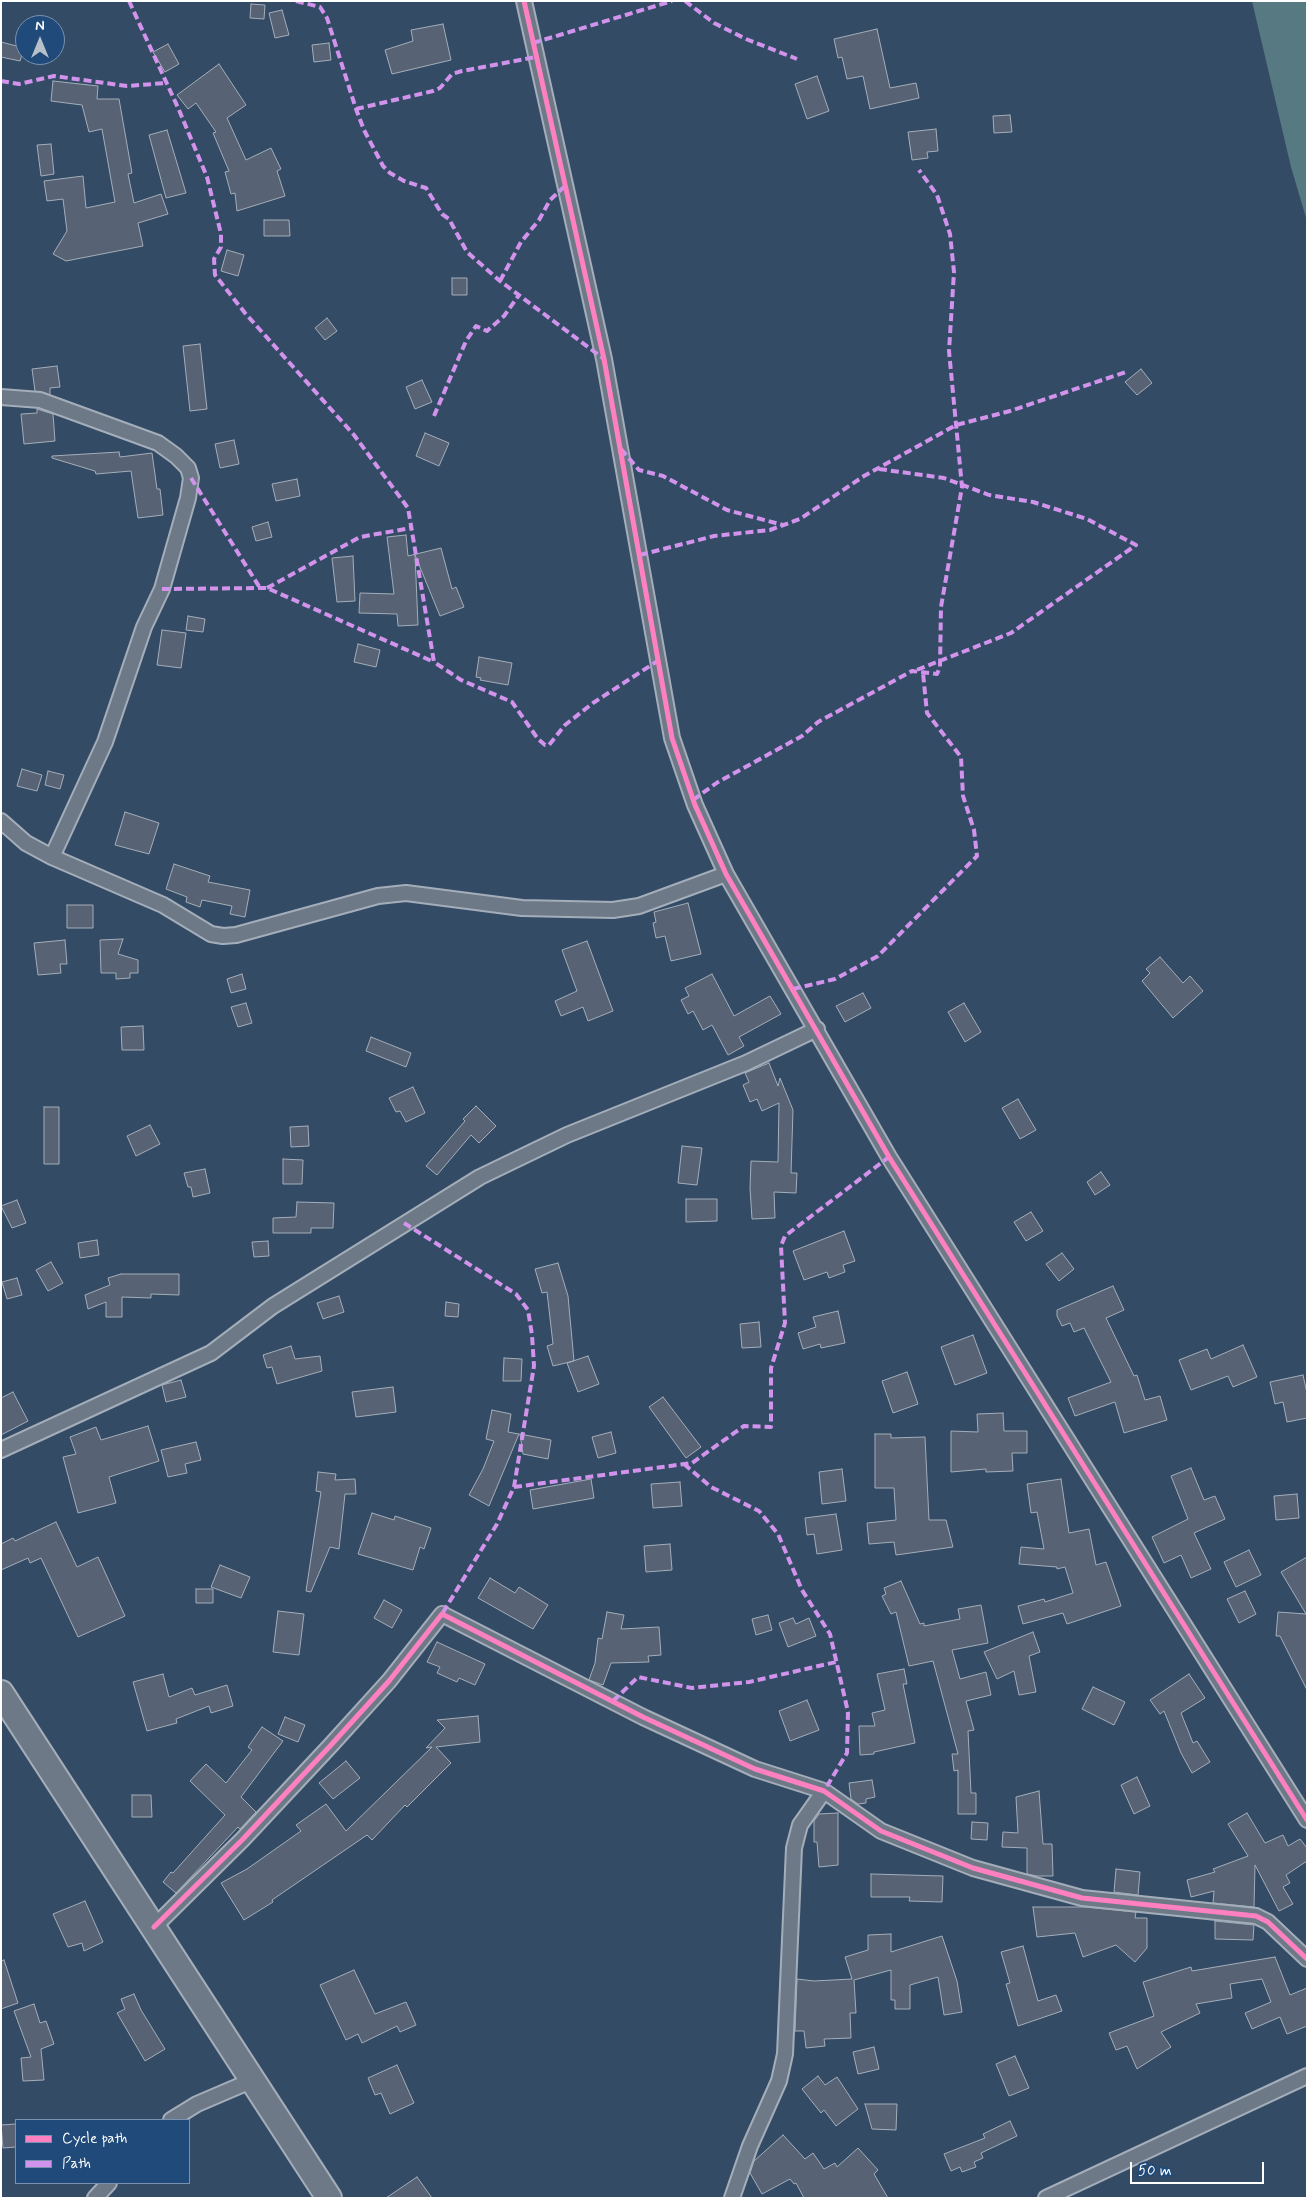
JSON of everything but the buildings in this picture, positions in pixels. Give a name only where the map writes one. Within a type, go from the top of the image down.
[{"type":"highway","points":[[1,1694],[329,2198]]},
{"type":"street","points":[[524,1],[604,359],[672,738],[695,805],[726,874],[889,1157],[1307,1820]]},
{"type":"street","points":[[1,397],[40,400],[158,444],[176,456],[188,468],[191,478],[188,498],[162,589],[144,626],[105,742],[52,857]]},
{"type":"street","points":[[1,821],[26,844],[163,905],[211,934],[223,936],[236,936],[378,896],[406,893],[522,908],[613,910],[639,906],[726,874]]},
{"type":"street","points":[[1,1450],[211,1354],[272,1306],[480,1177],[567,1135],[746,1063],[817,1029]]},
{"type":"street","points":[[154,1927],[243,1839],[331,1745],[389,1681],[442,1614],[643,1717],[738,1761],[824,1791],[881,1831],[972,1868],[1082,1898],[1256,1916],[1268,1922],[1307,1959]]},
{"type":"street","points":[[732,2198],[750,2146],[779,2081],[785,2054],[794,1848],[800,1825],[824,1791]]},
{"type":"street","points":[[1046,2198],[1307,2076]]},
{"type":"street","points":[[173,2119],[197,2104],[253,2080]]},
{"type":"street","points":[[95,2198],[108,2184]]},
{"type":"green space","points":[[1252,1],[1307,1],[1307,221],[1291,167]]},
{"type":"marked path","points":[[129,1],[179,110],[207,177],[221,234],[221,247],[214,259],[215,275],[245,313],[354,435],[408,508],[434,662],[461,680],[512,702],[538,739],[545,745],[549,745],[565,725],[593,703],[659,660]]},
{"type":"marked path","points":[[296,1],[320,7],[327,18],[356,109],[364,130],[383,166],[390,173],[404,181],[426,188],[442,214],[449,219],[467,252],[500,281],[604,359]]},
{"type":"marked path","points":[[533,43],[672,1]]},
{"type":"marked path","points":[[685,1],[714,23],[746,39],[797,59]]},
{"type":"marked path","points":[[356,109],[433,91],[440,88],[452,74],[462,71],[536,57]]},
{"type":"marked path","points":[[1,81],[19,84],[54,76],[127,86],[166,83]]},
{"type":"marked path","points":[[693,800],[718,782],[802,736],[818,722],[912,671],[937,674],[940,667],[941,607],[962,487],[949,351],[954,272],[950,234],[937,195],[919,170]]},
{"type":"marked path","points":[[500,281],[521,242],[539,220],[550,200],[564,187]]},
{"type":"marked path","points":[[434,416],[466,341],[476,326],[487,331],[504,316],[519,295]]},
{"type":"marked path","points":[[640,555],[714,536],[770,530],[800,519],[864,476],[956,425],[1010,411],[1126,372]]},
{"type":"marked path","points":[[621,449],[639,470],[663,476],[727,510],[783,525]]},
{"type":"marked path","points":[[879,469],[944,478],[989,495],[1033,502],[1087,519],[1136,545],[1011,633],[914,671]]},
{"type":"marked path","points":[[191,478],[260,588]]},
{"type":"marked path","points":[[267,588],[360,537],[411,528]]},
{"type":"marked path","points":[[162,589],[267,588],[434,662]]},
{"type":"marked path","points":[[793,989],[835,979],[878,956],[977,856],[974,830],[963,796],[961,757],[927,713],[923,673]]},
{"type":"marked path","points":[[514,1487],[692,1463],[744,1426],[771,1427],[771,1368],[785,1323],[781,1246],[785,1236],[889,1157]]},
{"type":"marked path","points":[[404,1223],[516,1294],[528,1310],[532,1335],[534,1366],[514,1487],[497,1524],[442,1614]]},
{"type":"marked path","points":[[684,1464],[711,1487],[759,1511],[778,1534],[802,1590],[830,1634],[848,1712],[847,1753],[824,1791]]},
{"type":"marked path","points":[[613,1701],[638,1677],[692,1688],[749,1682],[836,1662]]},
{"type":"cycle path","points":[[524,1],[604,359],[672,738],[695,805],[726,874],[889,1157],[1307,1820]]},
{"type":"cycle path","points":[[154,1927],[243,1839],[331,1745],[389,1681],[442,1614],[643,1717],[755,1769],[824,1791],[881,1831],[973,1868],[1082,1898],[1256,1916],[1268,1922],[1307,1959]]}]
